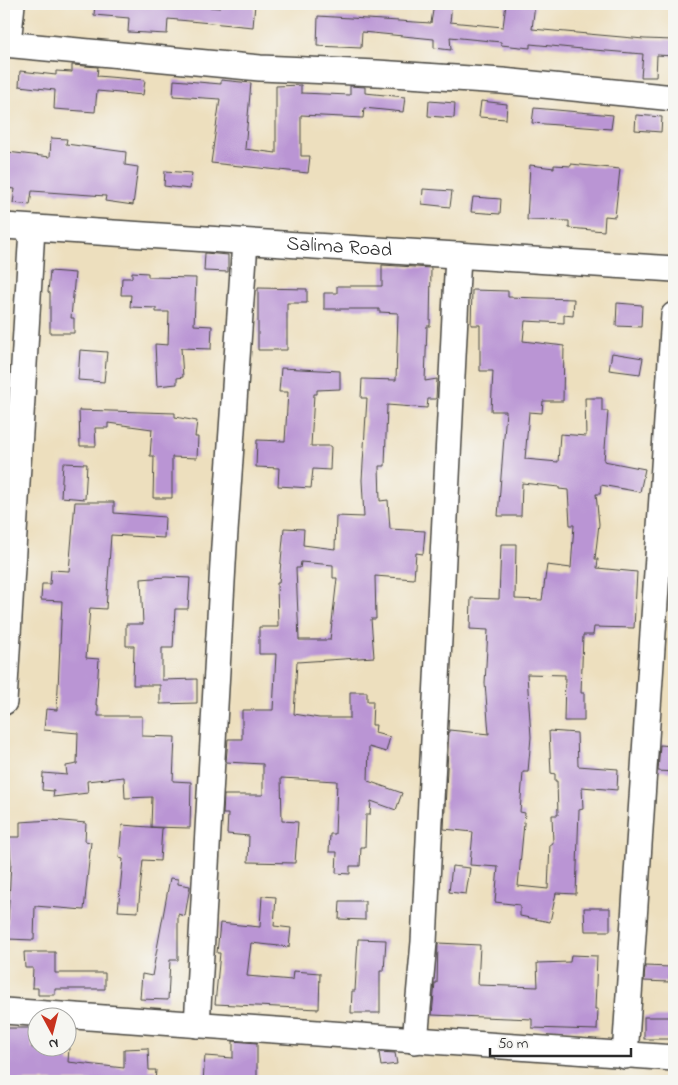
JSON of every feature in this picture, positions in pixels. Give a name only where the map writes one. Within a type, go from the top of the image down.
[{"type":"street","points":[[12,4],[6,44],[260,68],[483,80],[674,98]]},
{"type":"street","name":"Salima Road","points":[[4,226],[674,269]]},
{"type":"street","points":[[4,702],[32,228]]},
{"type":"street","points":[[197,1025],[224,546],[245,242]]},
{"type":"street","points":[[415,1041],[426,912],[458,255]]},
{"type":"street","points":[[625,1056],[674,315]]},
{"type":"street","points":[[4,1011],[674,1058]]},
{"type":"building","points":[[95,4],[169,4],[220,8],[221,4],[255,4],[253,27],[168,19],[167,34],[128,32],[129,18],[94,15]]},
{"type":"building","points":[[434,4],[452,4],[450,22],[503,27],[506,4],[535,4],[532,29],[674,40],[674,56],[657,55],[656,77],[641,77],[643,54],[530,44],[530,48],[501,45],[501,42],[450,37],[451,50],[434,48],[434,39],[362,32],[361,48],[317,46],[318,16],[431,23]]},
{"type":"building","points":[[72,65],[98,67],[97,76],[145,80],[143,95],[97,91],[95,112],[54,109],[55,90],[19,86],[20,71],[56,75],[56,71],[72,72]]},
{"type":"building","points":[[174,80],[221,84],[221,80],[251,83],[245,149],[276,153],[276,86],[301,85],[301,93],[350,95],[350,86],[365,87],[365,93],[405,97],[403,112],[364,108],[363,118],[301,115],[301,156],[310,156],[308,173],[211,163],[220,99],[173,96]]},
{"type":"building","points":[[429,101],[455,103],[454,118],[428,116]]},
{"type":"building","points":[[481,101],[507,104],[506,119],[479,117]]},
{"type":"building","points":[[534,108],[613,115],[611,129],[532,123]]},
{"type":"building","points":[[636,115],[662,117],[661,132],[635,130]]},
{"type":"building","points":[[51,138],[67,139],[66,144],[126,152],[125,165],[138,167],[133,205],[105,201],[106,196],[32,191],[30,205],[13,203],[15,189],[4,188],[7,152],[50,157]]},
{"type":"building","points":[[571,164],[620,169],[615,217],[605,216],[604,231],[569,228],[569,221],[527,220],[530,165],[554,168],[554,165],[571,166]]},
{"type":"building","points":[[165,171],[192,173],[190,189],[164,186]]},
{"type":"building","points":[[423,189],[452,191],[450,207],[422,204]]},
{"type":"building","points":[[473,197],[501,199],[500,214],[471,212]]},
{"type":"building","points":[[205,253],[228,255],[228,272],[204,271]]},
{"type":"building","points":[[382,265],[431,268],[430,326],[427,326],[425,381],[437,379],[436,399],[428,399],[427,408],[387,405],[385,466],[379,466],[380,501],[388,500],[390,529],[425,531],[423,554],[416,553],[414,579],[375,576],[376,619],[371,619],[374,657],[297,662],[294,714],[319,718],[350,718],[350,692],[367,692],[367,701],[373,701],[372,725],[376,725],[375,733],[390,737],[386,752],[369,747],[368,781],[402,793],[396,810],[371,801],[370,815],[366,815],[365,847],[361,847],[360,866],[350,866],[350,874],[336,873],[337,852],[329,852],[330,834],[335,834],[337,781],[281,778],[282,821],[298,822],[295,863],[248,862],[249,836],[227,834],[228,814],[223,814],[224,795],[263,795],[263,764],[226,762],[228,739],[242,739],[242,710],[273,710],[276,654],[259,654],[259,627],[278,627],[277,583],[279,583],[284,528],[304,529],[303,545],[335,549],[336,516],[364,517],[362,480],[367,398],[361,398],[362,379],[396,380],[398,313],[379,312],[379,309],[324,309],[324,293],[337,293],[337,286],[382,286]],"holes":[[[301,562],[333,565],[333,578],[337,578],[330,640],[299,640],[296,568],[300,568]]]},
{"type":"building","points":[[50,271],[75,273],[71,318],[74,318],[74,333],[50,333],[50,293],[48,292]]},
{"type":"building","points":[[132,272],[148,273],[148,277],[196,278],[194,325],[212,326],[211,349],[181,348],[183,377],[177,378],[177,384],[157,386],[155,344],[168,345],[169,312],[156,312],[156,308],[130,307],[131,295],[121,295],[122,278],[132,278]]},
{"type":"building","points":[[258,288],[307,289],[307,303],[287,303],[287,350],[258,350]]},
{"type":"building","points":[[472,290],[508,291],[508,297],[574,299],[573,316],[564,315],[564,323],[525,321],[523,341],[564,346],[563,401],[543,401],[542,413],[529,412],[525,459],[558,462],[560,434],[586,436],[585,398],[602,398],[602,411],[608,411],[604,461],[645,469],[640,492],[601,485],[600,494],[596,494],[599,524],[595,559],[598,559],[597,568],[637,572],[634,628],[594,627],[593,635],[583,635],[581,693],[584,693],[584,721],[564,721],[565,675],[527,674],[531,737],[528,772],[523,772],[520,812],[525,813],[518,886],[548,889],[550,844],[553,844],[552,815],[558,815],[557,781],[555,781],[555,774],[551,773],[549,731],[577,733],[578,766],[618,769],[617,790],[582,787],[583,809],[579,810],[576,894],[556,893],[550,922],[520,916],[520,905],[495,902],[498,867],[470,865],[473,832],[444,829],[449,730],[489,734],[485,683],[488,630],[470,629],[471,598],[499,599],[501,544],[516,544],[515,599],[542,600],[547,565],[571,568],[574,525],[570,525],[568,490],[559,489],[559,487],[522,483],[521,516],[498,516],[506,411],[491,411],[493,371],[480,371],[480,325],[471,325]]},
{"type":"building","points":[[617,303],[642,305],[641,327],[616,326]]},
{"type":"building","points":[[80,350],[107,352],[104,382],[78,380]]},
{"type":"building","points":[[612,353],[643,358],[640,374],[609,370]]},
{"type":"building","points":[[281,368],[340,371],[340,389],[317,390],[317,394],[314,394],[311,446],[331,446],[330,470],[313,469],[311,488],[278,486],[279,468],[256,467],[257,440],[285,441],[288,392],[279,392]]},
{"type":"building","points":[[79,410],[175,413],[175,417],[197,421],[195,437],[198,437],[197,458],[172,457],[172,498],[153,498],[154,456],[150,456],[152,429],[108,423],[108,428],[95,428],[96,446],[80,446]]},
{"type":"building","points":[[63,463],[87,464],[85,499],[61,497]]},
{"type":"building","points":[[75,502],[114,502],[114,513],[165,517],[164,538],[111,535],[106,609],[90,608],[86,658],[99,659],[96,705],[98,705],[98,716],[142,716],[142,736],[175,737],[173,781],[191,782],[190,828],[151,827],[152,797],[125,798],[124,777],[87,781],[88,793],[53,797],[54,791],[42,790],[43,773],[67,775],[66,766],[77,764],[78,733],[44,730],[46,709],[57,710],[62,601],[41,600],[42,584],[50,584],[51,570],[69,571]]},
{"type":"building","points":[[190,578],[188,609],[175,609],[173,648],[162,648],[162,680],[197,679],[197,703],[160,704],[160,685],[133,685],[134,646],[126,646],[126,624],[143,624],[141,579]]},
{"type":"building","points":[[660,745],[674,746],[674,772],[658,771]]},
{"type":"building","points":[[52,820],[86,823],[85,841],[91,842],[84,910],[35,906],[34,940],[7,939],[11,862],[9,837],[20,837],[20,822]]},
{"type":"building","points":[[122,825],[162,828],[160,861],[143,860],[138,912],[118,911],[123,859],[119,858]]},
{"type":"building","points":[[452,866],[470,868],[466,894],[449,892]]},
{"type":"building","points":[[170,878],[178,879],[178,884],[190,886],[185,916],[178,914],[178,960],[170,960],[168,1000],[140,999],[142,974],[152,976]]},
{"type":"building","points":[[262,896],[276,897],[274,926],[291,928],[289,947],[251,943],[247,976],[292,980],[293,971],[320,973],[319,1009],[215,1004],[220,953],[217,953],[220,923],[260,927]]},
{"type":"building","points":[[340,901],[365,901],[365,920],[339,919]]},
{"type":"building","points":[[584,908],[610,908],[610,931],[585,931]]},
{"type":"building","points":[[358,939],[386,940],[384,971],[380,971],[380,1013],[351,1013],[352,991],[355,991]]},
{"type":"building","points":[[438,943],[480,945],[478,985],[538,987],[537,963],[570,962],[571,955],[597,956],[595,1009],[598,1009],[597,1030],[532,1028],[532,1019],[432,1015],[435,983],[437,983]]},
{"type":"building","points":[[24,952],[55,952],[55,973],[105,973],[105,989],[55,989],[55,995],[38,995],[38,988],[32,988],[33,968],[25,968]]},
{"type":"building","points":[[645,966],[670,967],[669,982],[644,981]]},
{"type":"building","points":[[644,1017],[674,1017],[674,1039],[644,1039]]},
{"type":"building","points":[[4,1028],[28,1028],[28,1058],[68,1058],[68,1062],[124,1068],[124,1049],[148,1048],[149,1070],[156,1070],[155,1081],[4,1081]]},
{"type":"building","points":[[233,1041],[257,1043],[257,1081],[203,1081],[205,1056],[233,1058]]},
{"type":"building","points":[[379,1052],[395,1053],[397,1064],[381,1066]]}]
